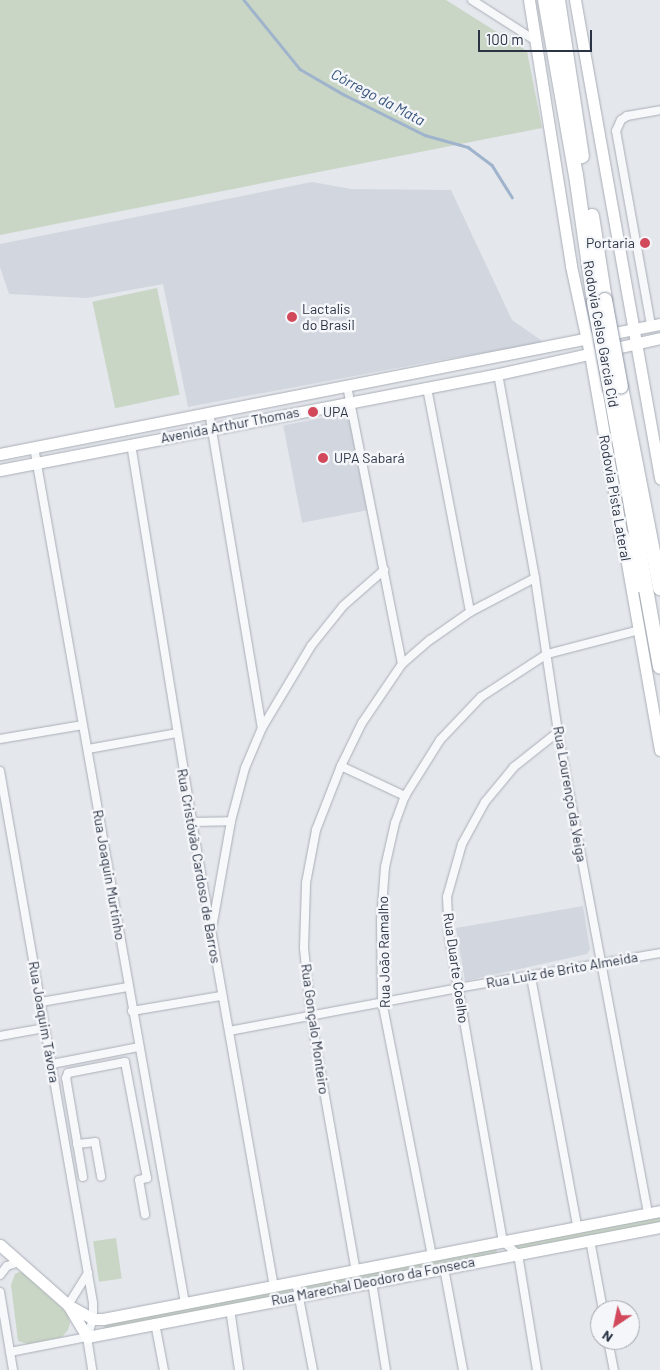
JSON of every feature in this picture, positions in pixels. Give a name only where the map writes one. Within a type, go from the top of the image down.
[{"type":"highway","name":"Rodovia Celso Garcia Cid","points":[[545,0],[600,301],[651,622],[660,667]]},
{"type":"highway","name":"Rodovia Celso Garcia Cid","points":[[558,0],[600,301]]},
{"type":"highway","name":"Rodovia Celso Garcia Cid","points":[[615,388],[660,588]]},
{"type":"highway","points":[[622,536],[651,622]]},
{"type":"main road","name":"Rodovia Pista Lateral","points":[[529,0],[566,240],[590,354],[660,750]]},
{"type":"main road","points":[[575,0],[660,479]]},
{"type":"main road","name":"Avenida Arthur Thomas","points":[[0,454],[633,330],[655,324]]},
{"type":"main road","name":"Avenida Arthur Thomas","points":[[0,470],[211,428],[466,381],[660,338]]},
{"type":"main road","points":[[466,381],[470,371],[470,362]]},
{"type":"main road","points":[[1,1245],[68,1305],[93,1319],[112,1318],[356,1272],[577,1226],[660,1211]]},
{"type":"main road","name":"Rua Marechal Deodoro da Fonseca","points":[[87,1337],[660,1227]]},
{"type":"main road","points":[[68,1305],[87,1337]]},
{"type":"street","points":[[472,0],[536,41]]},
{"type":"street","points":[[655,324],[616,131],[621,120],[626,116],[660,110]]},
{"type":"street","name":"Rua Lourenço da Veiga","points":[[498,374],[535,578],[558,732],[648,1213]]},
{"type":"street","points":[[347,386],[402,664]]},
{"type":"street","points":[[427,388],[470,612]]},
{"type":"street","points":[[209,412],[262,728]]},
{"type":"street","name":"Rua Cristóvão Cardoso de Barros","points":[[131,444],[211,935],[274,1286]]},
{"type":"street","name":"Rua Joaquin Murtinho","points":[[34,447],[185,1303]]},
{"type":"street","points":[[211,935],[231,821],[245,768],[262,728],[311,646],[343,606],[384,570]]},
{"type":"street","name":"Rua Gonçalo Monteiro","points":[[356,1272],[310,1016],[304,948],[306,883],[316,830],[341,766],[362,723],[402,664],[430,640],[470,612],[535,578]]},
{"type":"street","name":"Rua João Ramalho","points":[[432,1256],[382,1002],[380,921],[385,867],[396,823],[405,796],[440,740],[481,697],[547,654],[639,630]]},
{"type":"street","points":[[0,739],[83,725]]},
{"type":"street","name":"Rua Duarte Coelho","points":[[503,1242],[449,937],[447,897],[462,844],[485,802],[514,767],[558,732]]},
{"type":"street","points":[[88,749],[177,733]]},
{"type":"street","points":[[341,766],[405,796]]},
{"type":"street","name":"Rua Joaquim Távora","points":[[0,771],[88,1273],[93,1319],[87,1337]]},
{"type":"street","points":[[192,822],[231,821]]},
{"type":"street","name":"Rua Luiz de Brito Almeida","points":[[229,1031],[458,988],[531,977],[660,953]]},
{"type":"street","points":[[531,977],[577,1226]]},
{"type":"street","points":[[41,1002],[128,987]]},
{"type":"street","points":[[132,1011],[222,996]]},
{"type":"street","points":[[0,1036],[46,1028]]},
{"type":"street","points":[[52,1064],[139,1047]]},
{"type":"street","points":[[98,1054],[100,1065]]},
{"type":"street","points":[[83,1178],[66,1078],[68,1073],[120,1062],[127,1065],[147,1178],[139,1180],[146,1214]]},
{"type":"street","points":[[77,1144],[94,1142],[101,1176]]},
{"type":"street","points":[[590,1240],[601,1300]]},
{"type":"street","points":[[503,1242],[518,1254],[538,1370]]},
{"type":"street","points":[[0,1275],[7,1266],[18,1262]]},
{"type":"street","points":[[444,1268],[463,1370]]},
{"type":"street","points":[[68,1305],[88,1273]]},
{"type":"street","points":[[296,1282],[313,1370]]},
{"type":"street","points":[[372,1282],[386,1370]]},
{"type":"street","points":[[0,1292],[13,1370]]},
{"type":"street","points":[[230,1309],[239,1370]]},
{"type":"street","points":[[155,1323],[164,1370]]},
{"type":"street","points":[[10,1352],[87,1337],[92,1370]]},
{"type":"street","points":[[610,1350],[614,1370]]},
{"type":"shaded area","name":"Lactalis do Brasil","points":[[312,182],[351,189],[451,190],[512,320],[545,343],[440,360],[188,407],[163,284],[87,298],[9,294],[0,267],[0,244]]},
{"type":"shaded area","name":"UPA Sabará","points":[[348,413],[367,510],[302,523],[283,426]]},
{"type":"shaded area","points":[[583,906],[590,949],[587,954],[465,981],[456,928]]},
{"type":"green space","points":[[0,0],[446,0],[527,51],[542,128],[0,235]]},
{"type":"green space","points":[[157,288],[180,395],[115,408],[92,302]]},
{"type":"green space","points":[[660,1215],[660,1222],[517,1250],[513,1245]]},
{"type":"green space","points":[[116,1238],[122,1279],[99,1282],[93,1241]]},
{"type":"green space","points":[[496,1248],[497,1253],[304,1290],[303,1288],[304,1285]]},
{"type":"green space","points":[[23,1273],[68,1314],[70,1323],[68,1330],[62,1337],[28,1344],[18,1341],[11,1285],[15,1274]]},
{"type":"green space","points":[[289,1288],[291,1293],[105,1328],[104,1326],[106,1323]]},
{"type":"waterway","name":"Córrego da Mata","points":[[244,0],[300,69],[343,94],[425,135],[468,147],[492,165],[512,197]]},
{"type":"place","name":"Portaria","points":[[645,243]]},
{"type":"place","name":"Lactalis do Brasil","points":[[292,317]]},
{"type":"place","name":"UPA","points":[[313,412]]},
{"type":"place","name":"UPA Sabará","points":[[323,458]]}]
